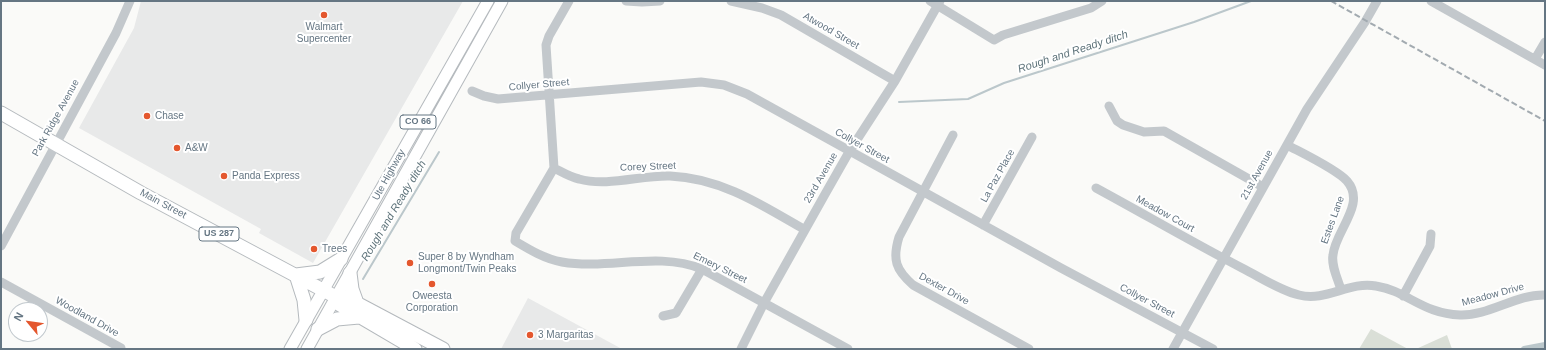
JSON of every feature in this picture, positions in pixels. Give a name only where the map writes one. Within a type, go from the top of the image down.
[{"type":"highway","name":"US 287","points":[[1,113],[55,144]]},
{"type":"highway","name":"Main Street","points":[[55,144],[336,297],[344,296],[443,349]]},
{"type":"highway","points":[[306,320],[304,300],[296,275],[320,272],[341,259]]},
{"type":"highway","points":[[350,273],[352,289],[357,303]]},
{"type":"highway","name":"Main Street","points":[[336,297],[340,306],[415,349]]},
{"type":"highway","points":[[318,329],[337,319],[359,317]]},
{"type":"main road","name":"Ute Highway","points":[[290,349],[488,1]]},
{"type":"main road","name":"Ute Highway","points":[[307,349],[502,1]]},
{"type":"street","name":"Park Ridge Avenue","points":[[1,246],[116,33],[130,1]]},
{"type":"street","points":[[554,168],[546,45],[549,36],[569,1]]},
{"type":"street","points":[[626,1],[660,1]]},
{"type":"street","name":"Atwood Street","points":[[731,1],[762,8],[781,15],[895,81]]},
{"type":"street","points":[[935,2],[994,40],[1003,35],[1091,8],[1102,1]]},
{"type":"street","name":"21st Avenue","points":[[1173,349],[1307,109],[1377,1]]},
{"type":"street","points":[[1431,1],[1545,65]]},
{"type":"street","name":"23rd Avenue","points":[[741,349],[764,303],[849,152],[914,54],[935,2]]},
{"type":"street","points":[[1535,59],[1545,42]]},
{"type":"street","name":"Collyer Street","points":[[472,91],[484,96],[498,99],[690,82],[712,83],[747,94],[849,152],[1212,349]]},
{"type":"street","points":[[1109,106],[1117,121],[1123,125],[1144,132],[1164,131],[1264,187]]},
{"type":"street","name":"Dexter Drive","points":[[953,135],[899,237],[896,254],[897,267],[904,278],[913,285],[1029,349]]},
{"type":"street","name":"La Paz Place","points":[[983,225],[1032,137]]},
{"type":"street","name":"Estes Lane","points":[[1287,145],[1341,176],[1352,188],[1354,197],[1352,206],[1335,244],[1332,255],[1341,290]]},
{"type":"street","name":"Corey Street","points":[[554,168],[579,179],[593,181],[669,176],[699,180],[723,186],[741,194],[805,230]]},
{"type":"street","name":"Emery Street","points":[[554,168],[516,233],[515,241],[547,258],[579,264],[673,261],[688,264],[702,269],[848,349]]},
{"type":"street","name":"Meadow Court","points":[[1096,188],[1223,259]]},
{"type":"street","points":[[1403,296],[1430,246],[1431,234]]},
{"type":"street","name":"Meadow Drive","points":[[1223,259],[1283,290],[1299,296],[1326,296],[1357,286],[1375,286],[1388,289],[1430,310],[1446,314],[1463,315],[1475,313],[1534,295],[1545,295]]},
{"type":"street","points":[[662,316],[676,313],[702,269]]},
{"type":"street","name":"Woodland Drive","points":[[1,282],[121,348]]},
{"type":"shaded area","points":[[141,1],[463,1],[313,263],[259,233],[261,229],[79,128],[134,28]]},
{"type":"shaded area","points":[[528,298],[622,349],[501,349]]},
{"type":"shaded area","points":[[1371,329],[1408,349],[1359,349]]},
{"type":"shaded area","points":[[1447,335],[1452,349],[1416,349]]},
{"type":"waterway","name":"Rough and Ready ditch","points":[[899,102],[968,99],[1004,83],[1194,22],[1251,1]]},
{"type":"waterway","name":"Rough and Ready ditch","points":[[363,279],[439,152]]},
{"type":"waterway","points":[[1524,349],[1545,345]]},
{"type":"railway","points":[[1331,1],[1545,121]]},
{"type":"place","name":"Walmart Supercenter","points":[[324,15]]},
{"type":"place","name":"Chase","points":[[147,116]]},
{"type":"place","name":"A&W","points":[[177,148]]},
{"type":"place","name":"Panda Express","points":[[224,176]]},
{"type":"place","name":"Trees","points":[[314,249]]},
{"type":"place","name":"Super 8 by Wyndham Longmont/Twin Peaks","points":[[410,263]]},
{"type":"place","name":"Oweesta Corporation","points":[[432,284]]},
{"type":"place","name":"3 Margaritas","points":[[530,335]]}]
